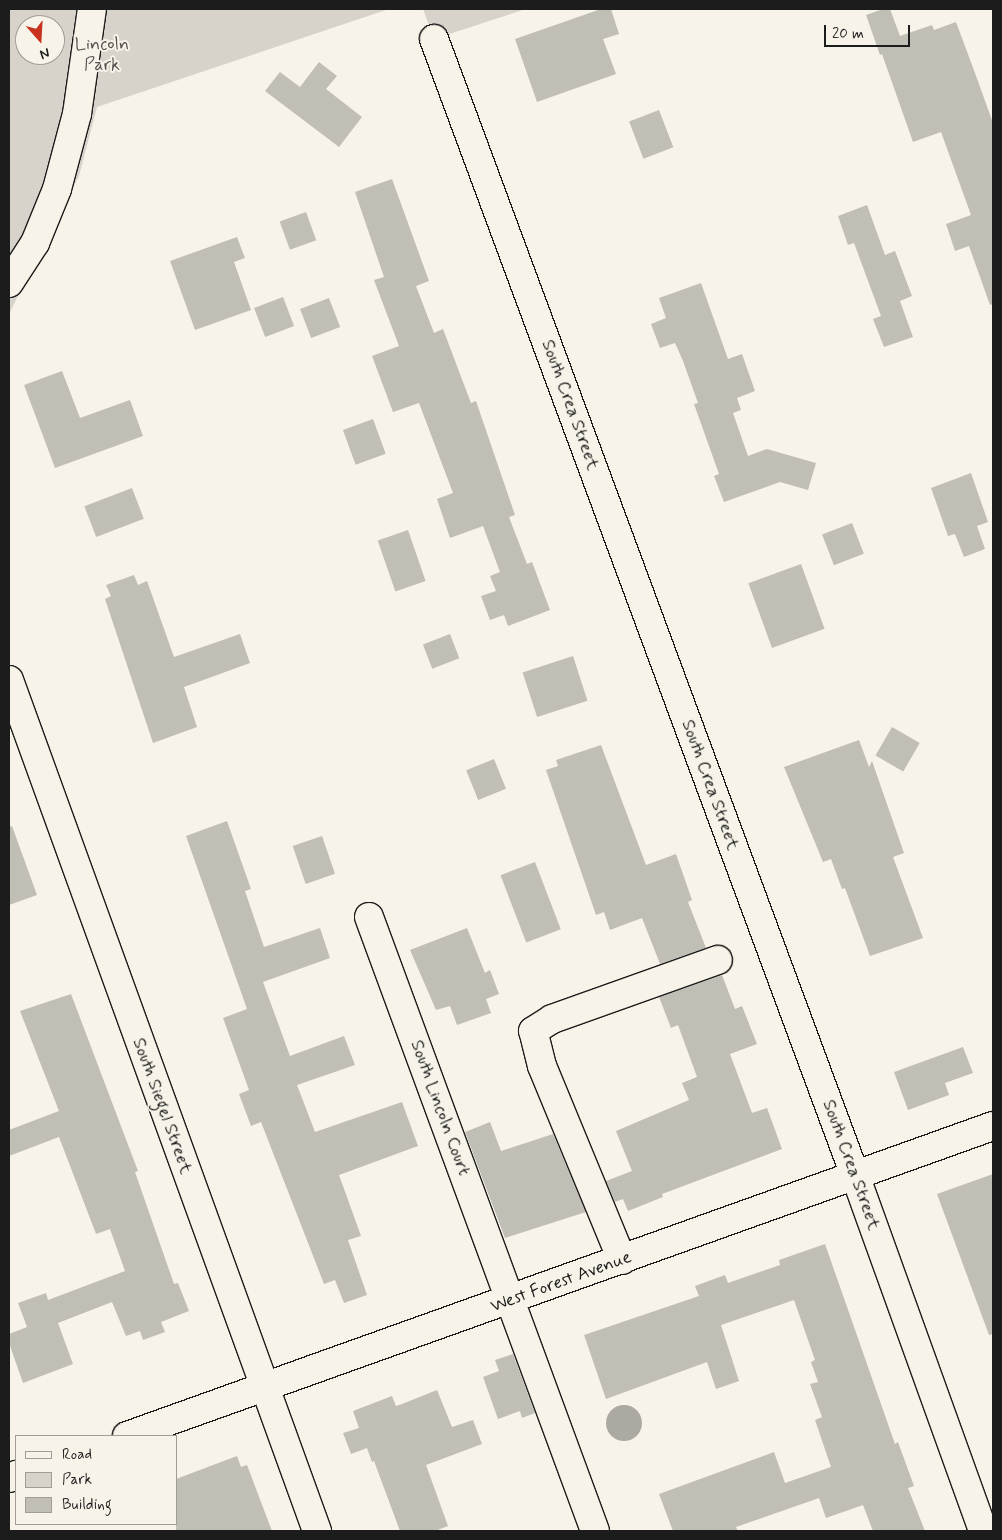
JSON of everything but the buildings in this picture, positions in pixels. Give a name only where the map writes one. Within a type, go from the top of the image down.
[{"type":"street","points":[[9,283],[35,243],[57,189],[76,114],[92,9]]},
{"type":"street","name":"South Crea Street","points":[[434,39],[855,1175],[983,1531]]},
{"type":"street","name":"South Siegel Street","points":[[9,680],[317,1531]]},
{"type":"street","name":"South Lincoln Court","points":[[368,916],[595,1531]]},
{"type":"street","points":[[622,1260],[542,1066],[533,1031],[552,1019],[718,960]]},
{"type":"street","name":"West Forest Avenue","points":[[130,1435],[993,1126]]},
{"type":"green space","name":"Lincoln Park","points":[[9,9],[389,9],[97,107],[79,176],[9,314]]},
{"type":"green space","points":[[423,9],[526,9],[434,39]]},
{"type":"shaded area","points":[[624,1405],[636,1411],[642,1423],[636,1435],[624,1441],[612,1435],[606,1423],[612,1411]]}]
